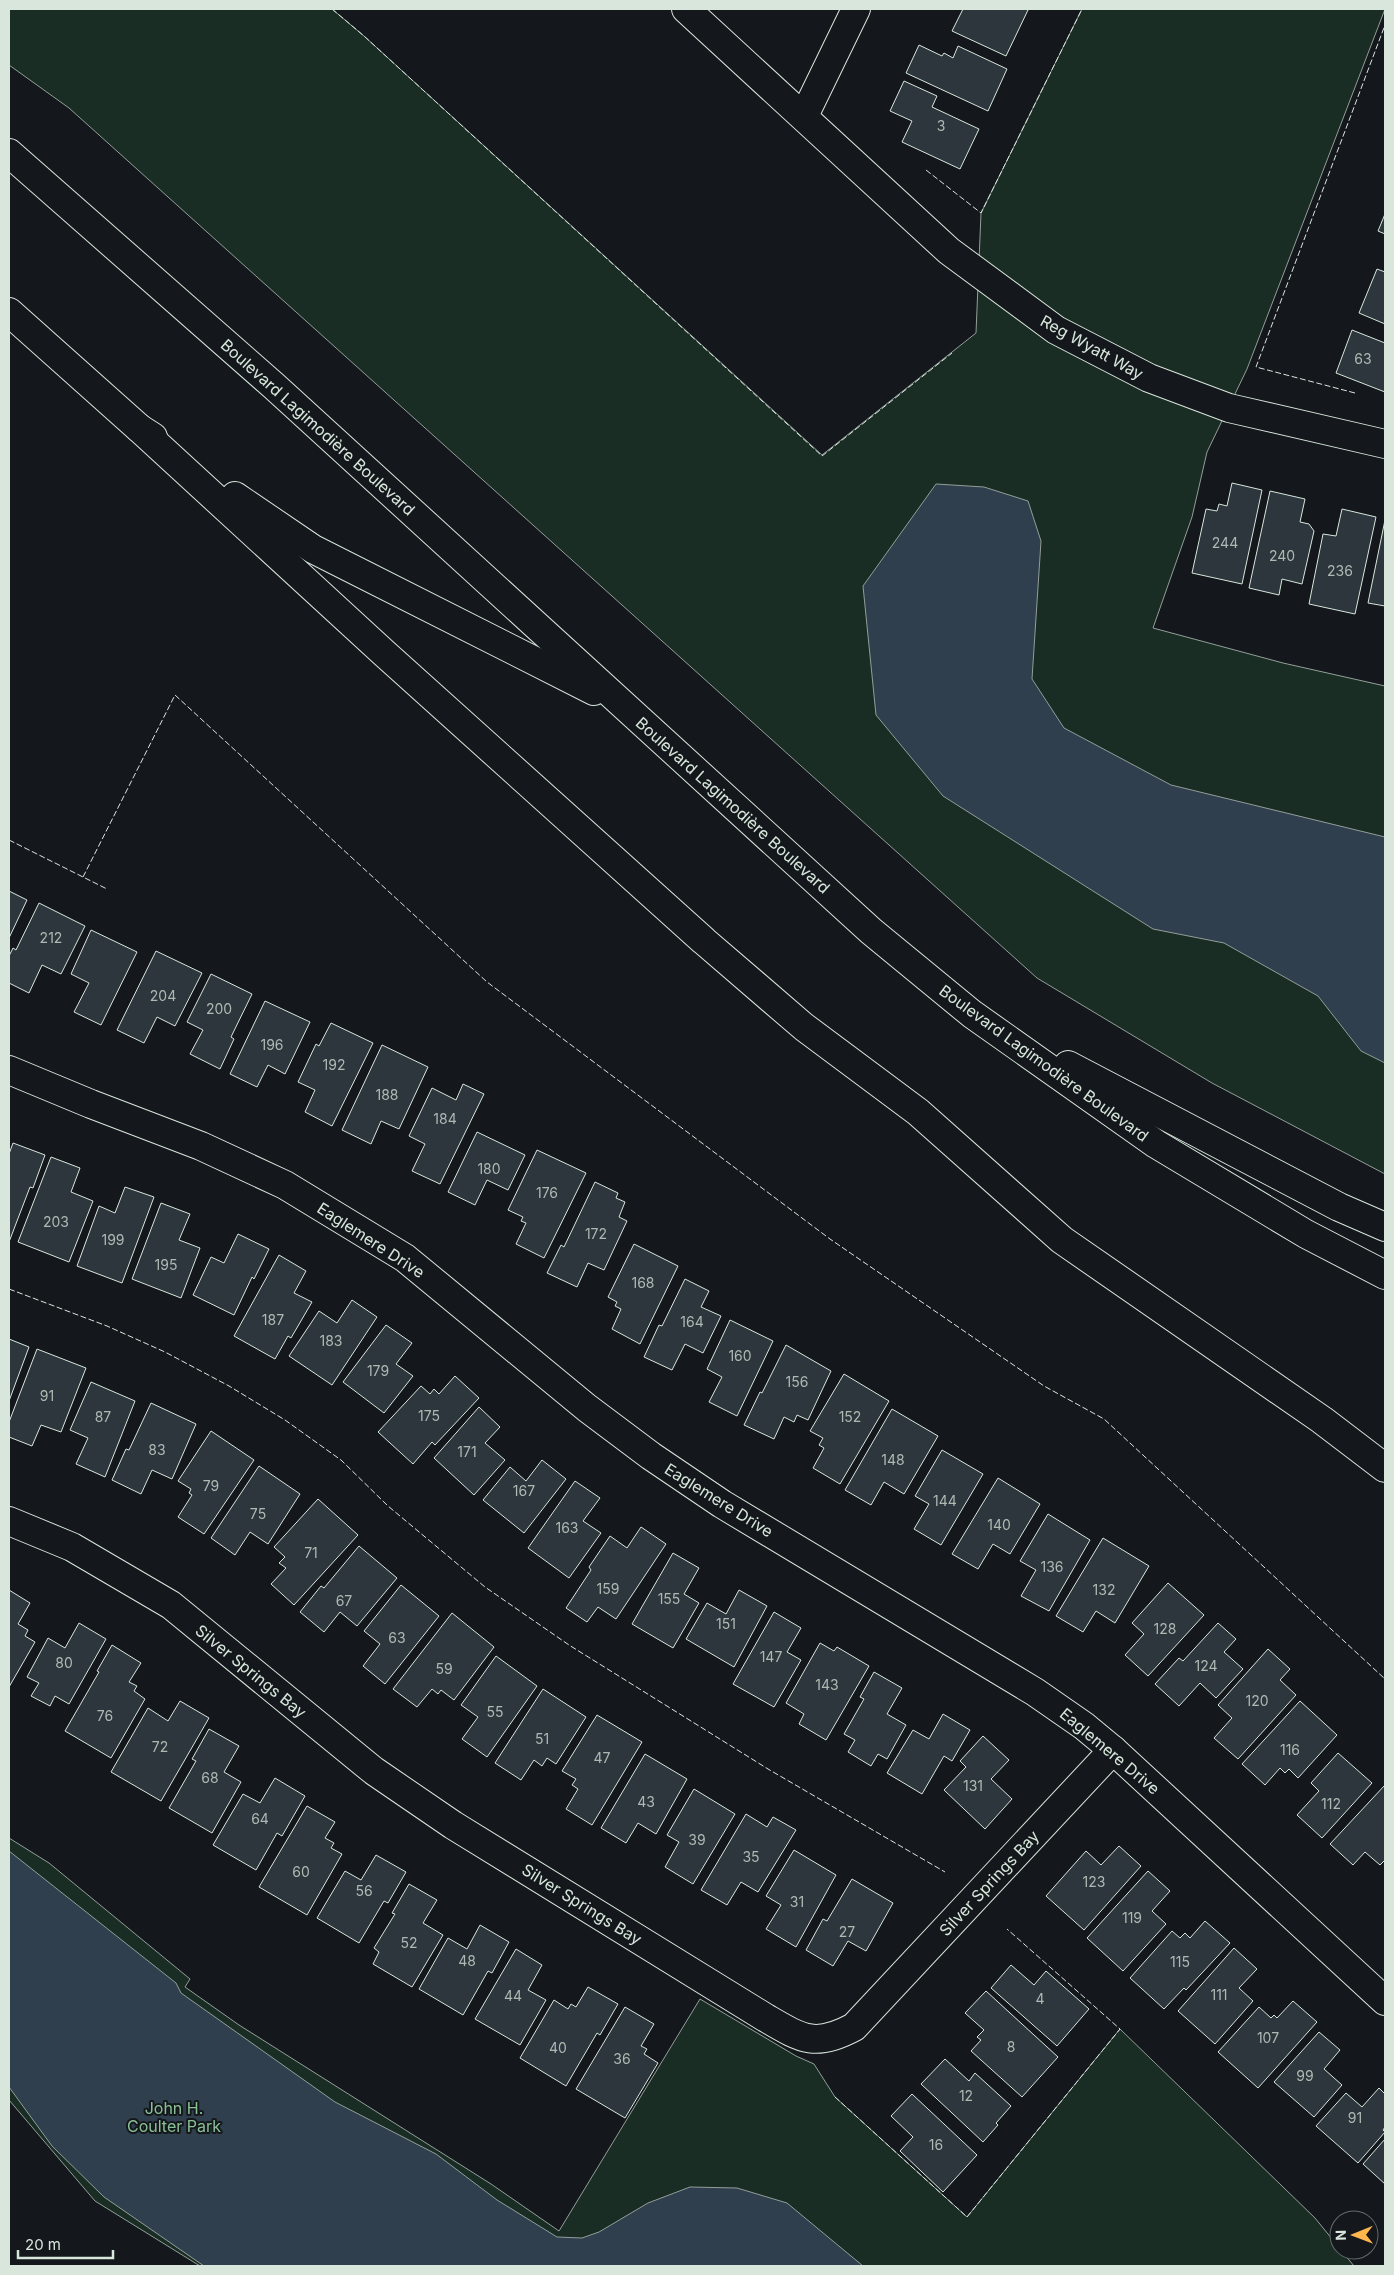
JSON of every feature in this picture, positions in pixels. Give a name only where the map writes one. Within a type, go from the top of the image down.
[{"type":"main road","name":"Reg Wyatt Way","points":[[686,9],[949,251],[1056,330],[1149,378],[1229,408],[1385,444]]},
{"type":"main road","points":[[804,116],[856,9]]},
{"type":"main road","name":"Boulevard Lagimodière Boulevard","points":[[9,153],[267,380],[871,931],[972,1014],[1156,1144],[1306,1234],[1385,1275]]},
{"type":"main road","name":"Boulevard Lagimodière Boulevard","points":[[9,312],[139,428],[203,471],[275,525],[313,549],[418,604],[458,622],[624,706]]},
{"type":"main road","points":[[139,428],[392,660],[704,941],[804,1027],[918,1112],[1062,1240],[1322,1420],[1385,1468]]},
{"type":"main road","points":[[972,1014],[1339,1207],[1385,1226]]},
{"type":"main road","name":"Eaglemere Drive","points":[[9,1070],[200,1146],[286,1185],[405,1258],[586,1408],[651,1456],[722,1504],[1035,1692],[1084,1726],[1113,1750],[1385,2001]]},
{"type":"main road","name":"Silver Springs Bay","points":[[9,1521],[72,1547],[171,1605],[374,1771],[445,1820],[758,2013],[806,2038],[823,2040],[839,2036],[854,2027],[1113,1750]]},
{"type":"green space","points":[[9,9],[332,9],[364,36],[822,455],[976,333],[981,213],[1082,9],[1385,9],[1247,369],[1207,452],[1192,517],[1153,628],[1283,663],[1385,686],[1385,1174],[1212,1083],[1037,978],[69,108],[9,65]]},
{"type":"green space","name":"John H. Coulter Park","points":[[9,1838],[49,1863],[190,1979],[185,1987],[239,2025],[491,2184],[559,2231],[700,1999],[796,2056],[814,2064],[835,2097],[967,2217],[1120,2029],[1315,2218],[1329,2235],[1329,2260],[1349,2260],[1354,2266],[200,2266],[95,2201],[9,2100]]},
{"type":"water","points":[[936,484],[984,487],[1028,501],[1041,541],[1032,679],[1064,728],[1171,785],[1385,837],[1385,1063],[1361,1051],[1318,996],[1224,943],[1153,929],[943,796],[876,715],[863,586]]},
{"type":"water","points":[[9,1851],[176,1983],[181,1993],[335,2102],[436,2154],[497,2200],[557,2237],[582,2238],[599,2232],[648,2203],[690,2187],[737,2188],[787,2203],[863,2266],[204,2266],[104,2197],[52,2146],[9,2087]]},
{"type":"building","points":[[963,9],[1028,10],[1006,56],[952,31]]},
{"type":"building","points":[[919,45],[942,56],[944,53],[953,58],[958,46],[1007,69],[988,111],[906,73]]},
{"type":"building","points":[[904,81],[937,96],[932,107],[979,129],[960,169],[902,142],[912,121],[890,111]]},
{"type":"building","points":[[1385,214],[1385,234],[1378,231]]},
{"type":"building","points":[[1377,269],[1385,272],[1385,324],[1359,313]]},
{"type":"building","points":[[1352,330],[1385,343],[1385,392],[1336,373]]},
{"type":"building","points":[[1232,483],[1262,490],[1242,584],[1192,573],[1206,509],[1217,511],[1219,504],[1227,506]]},
{"type":"building","points":[[1270,491],[1305,499],[1300,522],[1309,524],[1314,531],[1302,584],[1282,579],[1279,595],[1249,588]]},
{"type":"building","points":[[1342,509],[1376,517],[1355,614],[1309,604],[1323,534],[1336,536]]},
{"type":"building","points":[[1385,520],[1385,606],[1368,603]]},
{"type":"building","points":[[9,891],[27,900],[9,938]]},
{"type":"building","points":[[39,903],[85,926],[61,974],[42,965],[29,993],[9,983],[9,956],[13,948],[16,950]]},
{"type":"building","points":[[91,930],[137,952],[101,1025],[74,1012],[89,983],[71,974]]},
{"type":"building","points":[[156,951],[202,973],[175,1026],[157,1017],[144,1043],[117,1030]]},
{"type":"building","points":[[211,974],[252,994],[231,1037],[234,1039],[220,1069],[190,1054],[203,1030],[187,1022]]},
{"type":"building","points":[[265,1001],[310,1022],[285,1074],[268,1065],[257,1087],[230,1074]]},
{"type":"building","points":[[331,1023],[373,1043],[332,1126],[305,1112],[315,1090],[298,1082],[316,1044],[319,1046]]},
{"type":"building","points":[[382,1045],[428,1067],[399,1129],[381,1121],[371,1144],[342,1130]]},
{"type":"building","points":[[463,1084],[484,1094],[440,1184],[412,1171],[425,1144],[409,1136],[432,1088],[456,1100]]},
{"type":"building","points":[[477,1132],[525,1155],[508,1190],[487,1180],[475,1205],[448,1192]]},
{"type":"building","points":[[13,1143],[45,1155],[33,1188],[30,1187],[9,1242],[9,1154]]},
{"type":"building","points":[[537,1150],[586,1173],[544,1258],[516,1244],[526,1223],[521,1221],[523,1217],[508,1210]]},
{"type":"building","points":[[51,1157],[80,1168],[71,1192],[93,1201],[69,1262],[18,1242]]},
{"type":"building","points":[[595,1182],[618,1193],[616,1198],[625,1202],[619,1217],[627,1221],[604,1270],[588,1263],[577,1287],[547,1273],[561,1245],[564,1247]]},
{"type":"building","points":[[125,1187],[154,1197],[122,1283],[77,1266],[99,1206],[115,1213]]},
{"type":"building","points":[[161,1203],[190,1214],[179,1240],[200,1248],[181,1298],[132,1279]]},
{"type":"building","points":[[238,1234],[269,1249],[254,1279],[252,1277],[234,1315],[193,1295],[211,1257],[224,1263]]},
{"type":"building","points":[[634,1244],[678,1266],[640,1344],[612,1329],[621,1309],[615,1306],[617,1302],[608,1297]]},
{"type":"building","points":[[279,1255],[306,1271],[294,1293],[312,1302],[291,1338],[288,1336],[275,1359],[234,1336]]},
{"type":"building","points":[[685,1279],[709,1291],[701,1307],[721,1316],[703,1353],[685,1344],[672,1370],[644,1357],[659,1325],[662,1326]]},
{"type":"building","points":[[352,1300],[377,1317],[332,1385],[289,1356],[319,1311],[337,1323]]},
{"type":"building","points":[[730,1320],[773,1341],[737,1416],[709,1402],[722,1377],[707,1369]]},
{"type":"building","points":[[386,1325],[412,1343],[396,1364],[413,1376],[384,1413],[343,1382]]},
{"type":"building","points":[[9,1339],[29,1347],[9,1401]]},
{"type":"building","points":[[786,1345],[831,1371],[808,1420],[797,1415],[794,1422],[784,1417],[774,1439],[744,1425]]},
{"type":"building","points":[[37,1349],[86,1368],[61,1432],[41,1425],[32,1446],[9,1437],[9,1422]]},
{"type":"building","points":[[844,1374],[889,1401],[840,1484],[813,1468],[824,1448],[819,1445],[823,1438],[810,1431]]},
{"type":"building","points":[[455,1376],[479,1398],[435,1445],[432,1442],[413,1464],[378,1432],[421,1386],[430,1394],[434,1389],[439,1394]]},
{"type":"building","points":[[91,1382],[135,1401],[105,1477],[76,1464],[88,1438],[70,1430]]},
{"type":"building","points":[[151,1403],[196,1424],[172,1479],[152,1470],[141,1494],[112,1480],[126,1449],[129,1450]]},
{"type":"building","points":[[479,1407],[500,1427],[485,1443],[505,1460],[474,1495],[434,1458]]},
{"type":"building","points":[[892,1409],[938,1436],[904,1494],[884,1482],[871,1505],[845,1490]]},
{"type":"building","points":[[211,1431],[254,1460],[204,1534],[178,1517],[192,1495],[189,1493],[191,1489],[178,1481]]},
{"type":"building","points":[[942,1450],[983,1474],[941,1545],[914,1529],[929,1504],[915,1496]]},
{"type":"building","points":[[542,1460],[566,1479],[524,1533],[483,1500],[510,1467],[526,1481]]},
{"type":"building","points":[[259,1466],[300,1494],[268,1544],[250,1532],[235,1555],[211,1538]]},
{"type":"building","points":[[998,1478],[1040,1504],[1010,1554],[993,1544],[978,1569],[952,1554]]},
{"type":"building","points":[[575,1481],[600,1498],[583,1521],[601,1533],[569,1578],[528,1548]]},
{"type":"building","points":[[318,1499],[358,1535],[294,1605],[271,1584],[286,1568],[279,1563],[285,1557],[274,1547]]},
{"type":"building","points":[[1048,1514],[1090,1540],[1049,1611],[1021,1596],[1036,1570],[1020,1561]]},
{"type":"building","points":[[641,1527],[666,1544],[616,1619],[598,1607],[587,1622],[566,1608],[591,1570],[589,1567],[610,1536],[627,1548]]},
{"type":"building","points":[[1103,1538],[1149,1566],[1115,1623],[1096,1611],[1083,1632],[1056,1616]]},
{"type":"building","points":[[359,1546],[397,1578],[357,1626],[340,1612],[324,1632],[300,1612],[321,1586],[324,1588]]},
{"type":"building","points":[[673,1553],[699,1568],[684,1594],[699,1603],[673,1648],[632,1624]]},
{"type":"building","points":[[1168,1583],[1204,1615],[1148,1676],[1125,1655],[1144,1634],[1132,1623]]},
{"type":"building","points":[[401,1585],[439,1616],[385,1684],[363,1666],[380,1644],[364,1631]]},
{"type":"building","points":[[9,1590],[30,1603],[18,1624],[28,1630],[25,1636],[35,1642],[9,1687]]},
{"type":"building","points":[[739,1590],[767,1606],[734,1667],[686,1639],[707,1603],[726,1614]]},
{"type":"building","points":[[774,1612],[801,1628],[787,1652],[801,1660],[774,1707],[733,1684]]},
{"type":"building","points":[[452,1613],[494,1647],[454,1700],[441,1690],[438,1694],[432,1689],[417,1707],[393,1689]]},
{"type":"building","points":[[79,1623],[106,1639],[69,1704],[55,1696],[50,1706],[31,1696],[39,1683],[27,1677],[48,1638],[65,1648]]},
{"type":"building","points":[[1218,1623],[1236,1639],[1224,1652],[1243,1669],[1216,1698],[1200,1683],[1179,1706],[1155,1684],[1179,1658],[1183,1661]]},
{"type":"building","points":[[820,1643],[834,1651],[837,1647],[869,1666],[826,1740],[799,1724],[804,1714],[786,1703]]},
{"type":"building","points":[[112,1645],[141,1663],[129,1682],[137,1686],[134,1691],[145,1699],[111,1758],[65,1731],[99,1672],[97,1671]]},
{"type":"building","points":[[1268,1649],[1290,1669],[1280,1680],[1296,1695],[1238,1759],[1214,1738],[1232,1718],[1218,1705]]},
{"type":"building","points":[[496,1656],[537,1686],[487,1757],[462,1739],[478,1717],[461,1705]]},
{"type":"building","points":[[874,1672],[902,1688],[887,1714],[906,1725],[887,1759],[878,1754],[871,1766],[848,1752],[855,1740],[844,1734],[864,1699],[860,1697]]},
{"type":"building","points":[[543,1689],[586,1717],[556,1764],[547,1758],[542,1766],[534,1760],[521,1780],[495,1763]]},
{"type":"building","points":[[180,1701],[209,1718],[161,1801],[111,1772],[148,1708],[168,1721]]},
{"type":"building","points":[[1300,1701],[1337,1735],[1298,1778],[1289,1769],[1285,1773],[1280,1768],[1265,1785],[1242,1764]]},
{"type":"building","points":[[943,1714],[970,1730],[952,1761],[944,1756],[922,1794],[887,1773],[913,1730],[929,1739]]},
{"type":"building","points":[[597,1715],[642,1742],[592,1825],[566,1809],[578,1789],[572,1785],[576,1779],[562,1771]]},
{"type":"building","points":[[209,1729],[239,1746],[224,1772],[241,1782],[212,1833],[169,1808],[196,1761],[192,1759]]},
{"type":"building","points":[[983,1736],[1009,1760],[991,1779],[1012,1799],[985,1829],[944,1790],[966,1767],[960,1761]]},
{"type":"building","points":[[1338,1753],[1372,1783],[1322,1838],[1297,1815],[1319,1791],[1311,1783]]},
{"type":"building","points":[[645,1754],[687,1779],[656,1834],[638,1823],[626,1843],[601,1828]]},
{"type":"building","points":[[275,1778],[305,1796],[282,1836],[277,1833],[256,1870],[213,1845],[243,1794],[260,1803]]},
{"type":"building","points":[[1385,1785],[1385,1860],[1380,1865],[1365,1852],[1353,1865],[1330,1844]]},
{"type":"building","points":[[694,1789],[735,1814],[693,1884],[665,1867],[679,1842],[667,1835]]},
{"type":"building","points":[[307,1806],[335,1822],[325,1838],[334,1843],[331,1848],[342,1854],[307,1915],[259,1887]]},
{"type":"building","points":[[746,1814],[767,1827],[773,1817],[796,1830],[758,1892],[741,1882],[727,1905],[701,1890]]},
{"type":"building","points":[[1119,1846],[1141,1866],[1084,1930],[1046,1896],[1086,1851],[1101,1865]]},
{"type":"building","points":[[794,1850],[836,1875],[796,1947],[766,1929],[781,1905],[766,1896]]},
{"type":"building","points":[[376,1855],[406,1872],[388,1903],[384,1901],[359,1943],[317,1918],[345,1871],[361,1880]]},
{"type":"building","points":[[1148,1871],[1170,1891],[1152,1911],[1166,1924],[1123,1971],[1087,1938]]},
{"type":"building","points":[[852,1879],[893,1903],[866,1951],[848,1941],[833,1966],[806,1950],[823,1919],[827,1921]]},
{"type":"building","points":[[409,1884],[437,1900],[423,1923],[443,1935],[412,1987],[373,1964],[379,1952],[374,1948],[395,1914],[392,1913]]},
{"type":"building","points":[[1205,1921],[1230,1943],[1186,1990],[1184,1988],[1164,2009],[1130,1978],[1172,1931],[1180,1938],[1185,1933],[1190,1938]]},
{"type":"building","points":[[480,1925],[509,1942],[492,1973],[488,1971],[463,2015],[419,1989],[448,1938],[467,1949]]},
{"type":"building","points":[[1234,1948],[1257,1969],[1239,1988],[1253,2001],[1215,2044],[1178,2011]]},
{"type":"building","points":[[516,1949],[542,1965],[528,1990],[546,2000],[520,2045],[475,2019]]},
{"type":"building","points":[[1011,1965],[1034,1985],[1046,1971],[1089,2009],[1057,2046],[991,1988]]},
{"type":"building","points":[[588,1987],[618,2004],[600,2035],[597,2033],[566,2086],[520,2058],[554,2000],[568,2009],[571,2004],[576,2007]]},
{"type":"building","points":[[986,1991],[1058,2057],[1022,2097],[971,2051],[981,2040],[977,2037],[984,2030],[965,2013]]},
{"type":"building","points":[[1293,2001],[1317,2022],[1258,2088],[1218,2052],[1259,2007],[1271,2018],[1274,2015],[1277,2018]]},
{"type":"building","points":[[625,2007],[654,2024],[641,2046],[647,2049],[644,2054],[658,2063],[625,2118],[576,2089]]},
{"type":"building","points":[[1319,2032],[1340,2050],[1324,2069],[1342,2085],[1314,2117],[1274,2082]]},
{"type":"building","points":[[945,2059],[969,2081],[975,2073],[1011,2106],[983,2142],[921,2084]]},
{"type":"building","points":[[1379,2088],[1385,2094],[1385,2127],[1383,2130],[1385,2132],[1358,2163],[1316,2126],[1346,2093],[1362,2107]]},
{"type":"building","points":[[912,2094],[977,2155],[943,2192],[900,2151],[913,2137],[891,2116]]},
{"type":"building","points":[[1385,2139],[1385,2184],[1363,2164]]},
{"type":"fence","points":[[332,9],[364,36],[822,456],[952,353]]},
{"type":"fence","points":[[926,170],[981,213],[1082,9]]},
{"type":"fence","points":[[1355,393],[1256,367],[1385,25]]},
{"type":"fence","points":[[83,877],[175,695],[487,982],[830,1239],[1044,1386],[1104,1419],[1385,1679]]},
{"type":"fence","points":[[9,840],[107,889]]},
{"type":"fence","points":[[9,1289],[107,1326],[165,1352],[229,1386],[285,1420],[341,1460],[388,1506],[485,1587],[569,1645],[768,1769],[945,1872]]},
{"type":"fence","points":[[835,2097],[967,2217],[1120,2029],[1007,1929]]}]
